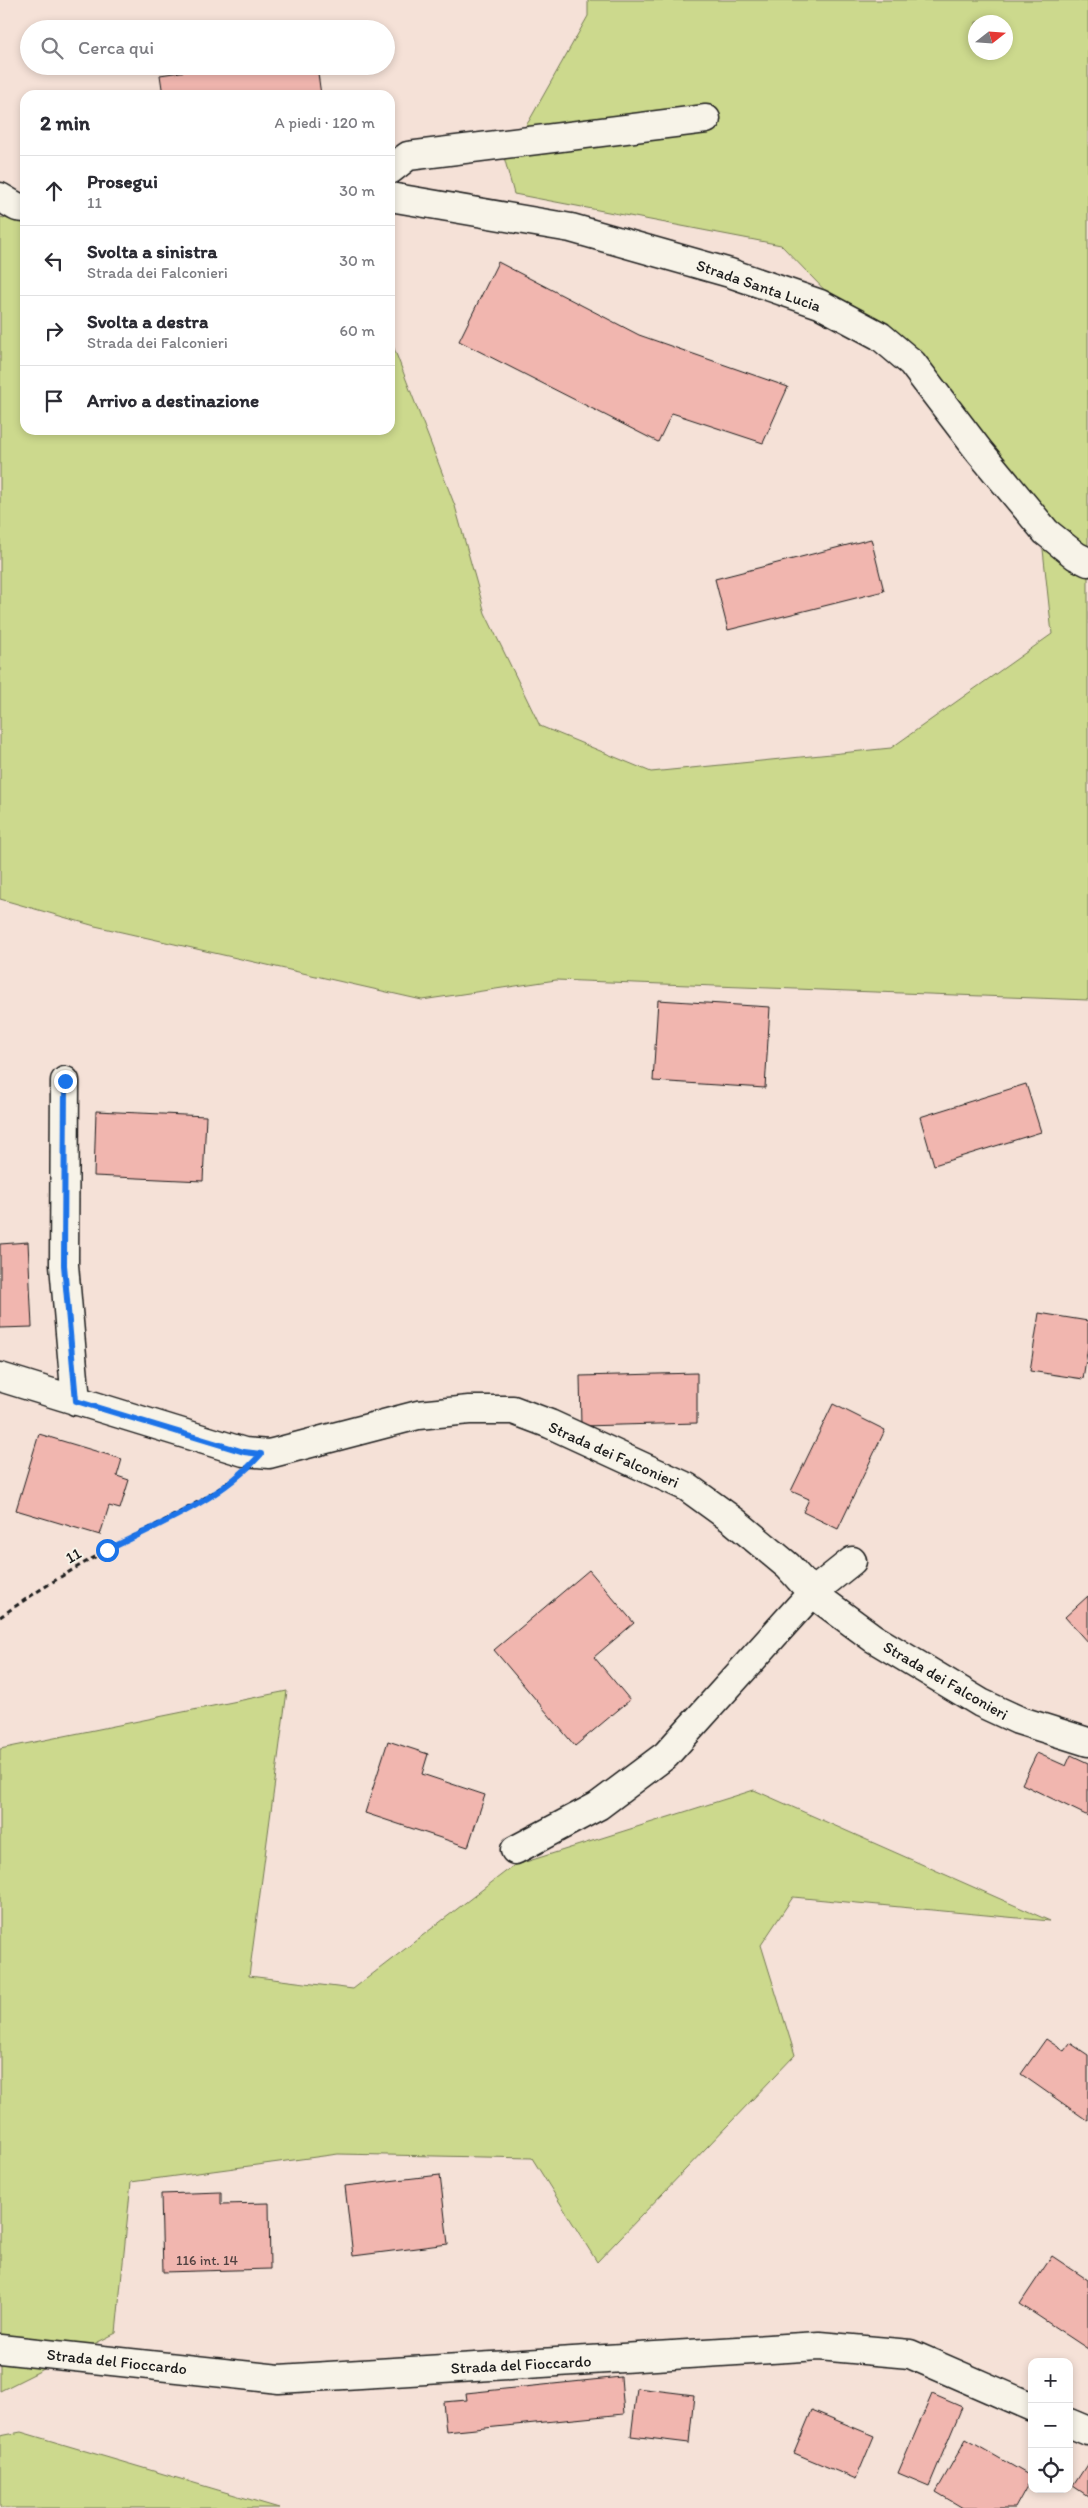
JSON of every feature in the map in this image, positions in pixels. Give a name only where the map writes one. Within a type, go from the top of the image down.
[{"type":"street","points":[[395,166],[408,156],[706,119]]},
{"type":"street","points":[[0,197],[20,207]]},
{"type":"street","name":"Strada Santa Lucia","points":[[395,198],[572,228],[730,273],[820,304],[880,336],[912,363],[979,451],[1046,532],[1076,556],[1088,562]]},
{"type":"street","points":[[65,1081],[64,1265],[76,1401]]},
{"type":"street","name":"Strada dei Falconieri","points":[[0,1377],[244,1452],[261,1454],[269,1454],[418,1415],[469,1410],[512,1410],[550,1424],[688,1487],[734,1521],[788,1566],[812,1593],[873,1638],[981,1703],[1018,1720],[1088,1742]]},
{"type":"street","points":[[515,1850],[598,1806],[666,1755],[812,1593],[852,1561]]},
{"type":"street","name":"Strada del Fioccardo","points":[[0,2349],[279,2379],[819,2346],[910,2354],[1028,2405]]},
{"type":"street","points":[[1073,2425],[1088,2431]]},
{"type":"path","name":"11","points":[[0,1617],[34,1593],[74,1569],[172,1518],[218,1490],[247,1469],[261,1454]]},
{"type":"green space","points":[[588,0],[1088,0],[1088,1000],[556,980],[422,1000],[95,926],[0,899],[0,217],[20,222],[20,435],[395,435],[395,351],[455,506],[485,613],[540,726],[651,772],[891,748],[1052,634],[1039,512],[781,245],[514,194],[504,157],[529,121],[588,16]]},
{"type":"green space","points":[[287,1691],[249,1976],[353,1989],[513,1866],[754,1790],[1050,1921],[793,1897],[761,1945],[795,2055],[597,2262],[532,2158],[338,2154],[131,2182],[116,2333],[0,2391],[0,1749]]},
{"type":"green space","points":[[21,2432],[279,2508],[0,2508],[0,2436]]},
{"type":"building","points":[[160,75],[318,75],[320,90],[162,90]]},
{"type":"building","points":[[498,262],[639,335],[788,387],[763,443],[672,413],[658,442],[459,341]]},
{"type":"building","points":[[871,539],[884,591],[728,630],[715,579]]},
{"type":"building","points":[[658,1000],[770,1007],[765,1088],[653,1081]]},
{"type":"building","points":[[1026,1084],[1041,1132],[934,1165],[920,1117]]},
{"type":"building","points":[[96,1111],[206,1116],[203,1181],[94,1176]]},
{"type":"building","points":[[28,1242],[32,1327],[0,1328],[0,1244]]},
{"type":"building","points":[[1039,1313],[1088,1321],[1088,1346],[1083,1379],[1030,1371]]},
{"type":"building","points":[[697,1373],[697,1423],[581,1426],[580,1376]]},
{"type":"building","points":[[833,1404],[885,1430],[838,1529],[803,1512],[809,1499],[791,1491]]},
{"type":"building","points":[[39,1434],[122,1459],[117,1476],[129,1480],[120,1509],[109,1506],[100,1535],[16,1510]]},
{"type":"building","points":[[589,1570],[634,1623],[594,1657],[630,1700],[575,1746],[494,1650]]},
{"type":"building","points":[[1088,1596],[1088,1643],[1065,1617]]},
{"type":"building","points":[[388,1741],[428,1754],[422,1774],[485,1795],[468,1847],[365,1813]]},
{"type":"building","points":[[1037,1753],[1066,1766],[1071,1755],[1088,1763],[1088,1816],[1022,1784]]},
{"type":"building","points":[[1046,2039],[1064,2051],[1070,2043],[1088,2055],[1088,2121],[1021,2074]]},
{"type":"building","points":[[440,2175],[448,2244],[353,2256],[345,2186]]},
{"type":"building","points":[[221,2192],[221,2204],[269,2203],[270,2269],[163,2272],[161,2194]]},
{"type":"building","points":[[1052,2256],[1088,2280],[1088,2349],[1020,2304]]},
{"type":"building","points":[[621,2377],[624,2414],[446,2432],[443,2402],[467,2400],[466,2393]]},
{"type":"building","points":[[637,2388],[694,2395],[689,2443],[631,2436]]},
{"type":"building","points":[[932,2394],[962,2407],[929,2486],[898,2473]]},
{"type":"building","points":[[812,2410],[874,2436],[856,2479],[794,2453]]},
{"type":"building","points":[[966,2439],[1028,2475],[1028,2484],[1015,2508],[963,2508],[936,2492]]},
{"type":"building","points":[[1088,2463],[1088,2496],[1073,2486]]},
{"type":"route","points":[[65,1081],[64,1265],[76,1401],[244,1452],[261,1454],[247,1469],[218,1490],[172,1518],[107,1550]]}]
